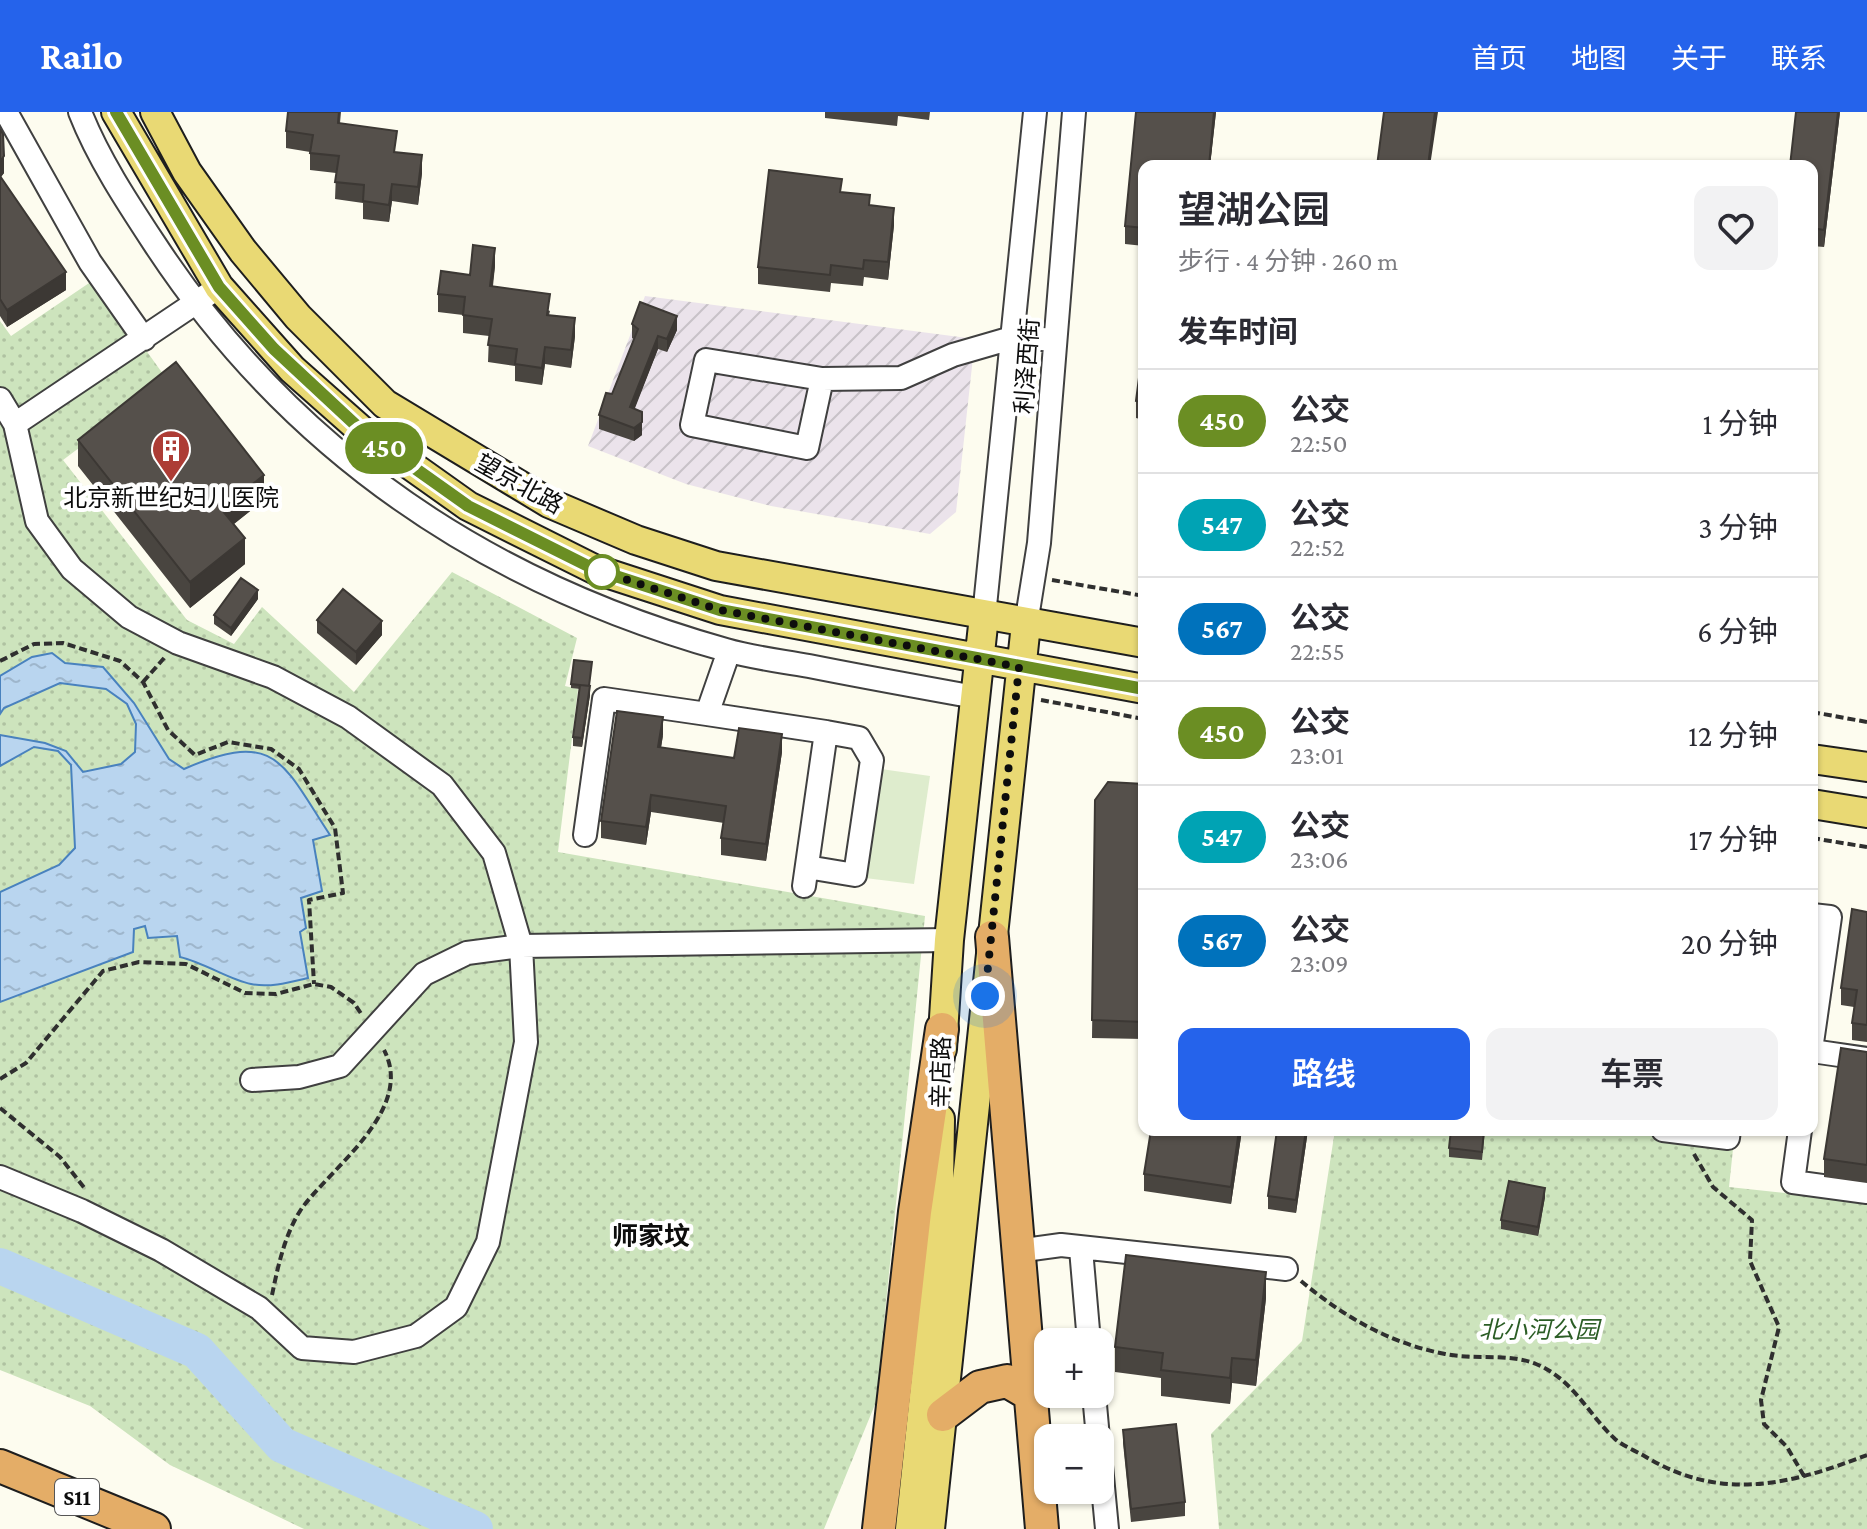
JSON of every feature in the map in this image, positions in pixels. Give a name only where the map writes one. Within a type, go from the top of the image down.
[{"type":"highway","points":[[992,937],[1042,1529]]},
{"type":"highway","points":[[879,1529],[915,1212],[942,1029]]},
{"type":"highway","points":[[943,1415],[980,1387],[1007,1381],[1033,1396]]},
{"type":"highway","points":[[0,1449],[142,1524]]},
{"type":"highway","name":"S11","points":[[0,1466],[142,1524]]},
{"type":"main road","name":"望京北路","points":[[116,112],[219,287],[292,369],[361,430],[416,472],[510,529],[594,569],[720,610],[1138,688]]},
{"type":"main road","name":"望京北路","points":[[155,112],[187,172],[243,251],[298,317],[385,404],[469,458],[549,503],[681,556],[753,574],[1138,642]]},
{"type":"main road","name":"辛店路","points":[[910,1529],[938,1261],[942,1029],[949,940],[984,616]]},
{"type":"main road","name":"辛店路","points":[[930,1529],[992,937],[1032,669],[1026,624]]},
{"type":"main road","points":[[1818,760],[1867,767]]},
{"type":"main road","points":[[1818,805],[1867,813]]},
{"type":"street","points":[[6,112],[90,262],[144,339]]},
{"type":"street","points":[[80,112],[89,134],[135,212],[195,306],[274,393],[343,459],[408,506],[496,560],[593,605],[729,651],[975,697]]},
{"type":"street","name":"利泽西街","points":[[984,616],[1015,337],[1035,112]]},
{"type":"street","name":"利泽西街","points":[[1026,624],[1033,577],[1074,112]]},
{"type":"street","points":[[15,424],[219,287]]},
{"type":"street","points":[[822,379],[807,448],[692,425],[706,360],[822,379],[901,378],[953,355],[1015,337],[1055,340]]},
{"type":"street","points":[[0,399],[15,424],[37,521],[72,569],[129,617],[178,643],[273,677],[348,717],[442,785],[494,853],[521,946],[526,1042],[488,1242],[456,1307],[416,1336],[354,1352],[302,1348],[259,1308],[161,1250],[82,1211],[0,1177]]},
{"type":"street","points":[[707,714],[729,651]]},
{"type":"street","points":[[585,835],[604,699],[707,714],[826,732],[859,738],[872,760],[855,875],[805,877],[826,732]]},
{"type":"street","points":[[1818,916],[1830,917],[1818,1001]]},
{"type":"street","points":[[252,1080],[299,1077],[340,1066],[424,974],[467,953],[521,946],[949,940]]},
{"type":"street","points":[[1818,1052],[1867,1059]]},
{"type":"street","points":[[1799,1136],[1793,1182],[1867,1192]]},
{"type":"street","points":[[1017,1251],[1061,1245],[1286,1269]]},
{"type":"street","points":[[1081,1249],[1088,1328]]},
{"type":"street","points":[[1105,1504],[1107,1529]]},
{"type":"path","points":[[1033,577],[1138,595]]},
{"type":"path","points":[[0,661],[34,644],[63,643],[120,661],[143,682],[168,730],[195,755],[228,742],[271,749],[299,769],[335,828],[343,893],[309,900],[314,984]]},
{"type":"path","points":[[143,682],[178,643]]},
{"type":"path","points":[[1032,669],[1028,698],[1138,718]]},
{"type":"path","points":[[1818,713],[1867,722]]},
{"type":"path","points":[[1818,839],[1867,847]]},
{"type":"path","points":[[0,1108],[60,1157],[89,1193]]},
{"type":"path","points":[[1687,1136],[1698,1166],[1713,1187],[1752,1220],[1750,1261],[1779,1327],[1761,1400],[1764,1424],[1787,1447],[1804,1476]]},
{"type":"path","points":[[1286,1269],[1342,1315],[1392,1338],[1446,1355],[1535,1364],[1569,1383],[1615,1439],[1676,1475],[1711,1484],[1765,1486],[1867,1455]]},
{"type":"shaded area","points":[[645,296],[975,339],[956,512],[930,534],[771,506],[686,484],[588,446]]},
{"type":"green space","points":[[95,279],[168,381],[63,460],[187,620],[234,644],[262,607],[354,692],[452,572],[577,638],[565,686],[578,689],[558,852],[925,916],[876,1402],[824,1529],[304,1529],[170,1465],[90,1406],[0,1370],[0,321],[11,336]]},
{"type":"green space","points":[[881,769],[930,776],[914,884],[865,878]]},
{"type":"green space","name":"北小河公园","points":[[1334,1136],[1734,1136],[1729,1187],[1867,1202],[1867,1529],[1219,1529],[1211,1434],[1302,1341]]},
{"type":"water","points":[[52,653],[65,663],[103,667],[134,703],[169,759],[184,769],[239,752],[259,753],[288,772],[330,835],[313,840],[322,891],[301,898],[306,928],[300,932],[308,978],[273,985],[243,982],[180,957],[177,936],[148,938],[145,926],[134,929],[133,952],[0,1002],[0,892],[59,865],[75,848],[71,765],[58,751],[34,747],[0,766],[0,735],[45,743],[66,751],[83,772],[121,764],[135,752],[136,724],[127,704],[106,689],[60,683],[4,708],[0,714],[0,676],[32,657]]},
{"type":"building","points":[[288,112],[339,112],[338,123],[397,131],[394,152],[422,155],[418,187],[392,184],[389,205],[363,201],[364,185],[335,182],[339,156],[310,153],[313,135],[286,131]]},
{"type":"building","points":[[1136,112],[1214,112],[1210,160],[1138,160],[1138,227],[1125,226]]},
{"type":"building","points":[[1384,112],[1435,112],[1429,160],[1378,160]]},
{"type":"building","points":[[1796,112],[1838,112],[1824,230],[1818,229],[1818,160],[1791,160]]},
{"type":"building","points":[[0,129],[4,156],[0,161]]},
{"type":"building","points":[[769,170],[842,179],[840,192],[870,195],[869,205],[894,208],[888,262],[864,260],[863,269],[831,265],[830,275],[758,267]]},
{"type":"building","points":[[0,176],[66,272],[7,310],[0,299]]},
{"type":"building","points":[[473,245],[495,248],[490,286],[550,294],[547,315],[575,318],[571,350],[545,347],[542,368],[515,364],[517,349],[488,345],[492,319],[463,315],[465,297],[438,294],[441,271],[470,275]]},
{"type":"building","points":[[640,302],[677,316],[667,339],[658,336],[630,407],[642,412],[642,422],[634,428],[599,415],[606,393],[612,394],[638,329],[632,324]]},
{"type":"building","name":"北京新世纪妇儿医院","points":[[176,362],[264,475],[221,509],[245,538],[190,582],[78,440]]},
{"type":"building","points":[[241,578],[258,590],[231,628],[214,615]]},
{"type":"building","points":[[343,589],[382,621],[356,652],[317,620]]},
{"type":"building","points":[[574,660],[592,662],[589,686],[571,684]]},
{"type":"building","points":[[580,685],[590,686],[582,738],[573,737]]},
{"type":"building","points":[[617,711],[663,717],[658,747],[734,758],[739,728],[782,734],[766,844],[721,838],[726,806],[651,795],[646,827],[601,821]]},
{"type":"building","points":[[1108,782],[1138,784],[1138,1022],[1092,1020],[1095,800]]},
{"type":"building","points":[[1852,909],[1867,912],[1867,1025],[1852,1023],[1857,990],[1841,988]]},
{"type":"building","points":[[1841,1048],[1867,1052],[1867,1165],[1824,1159]]},
{"type":"building","points":[[1150,1136],[1238,1136],[1231,1187],[1144,1174]]},
{"type":"building","points":[[1276,1136],[1305,1136],[1296,1200],[1268,1196]]},
{"type":"building","points":[[1450,1136],[1483,1136],[1482,1152],[1449,1148]]},
{"type":"building","points":[[1509,1181],[1545,1188],[1538,1227],[1501,1220]]},
{"type":"building","points":[[1126,1255],[1266,1272],[1256,1360],[1232,1358],[1230,1378],[1161,1370],[1163,1353],[1115,1347]]},
{"type":"building","points":[[1176,1424],[1185,1502],[1131,1509],[1123,1430]]},
{"type":"waterway","points":[[0,1266],[197,1351],[282,1445],[475,1529]]},
{"type":"bus line","name":"450","points":[[116,112],[219,287],[274,349],[361,430],[468,506],[594,569],[641,587],[720,610],[1138,688]]},
{"type":"place","name":"北京新世纪妇儿医院","points":[[171,483]]},
{"type":"district","name":"师家坟","points":[[651,1236]]},
{"type":"route","points":[[602,572],[594,569],[641,587],[720,610],[1019,667],[985,996]]}]
